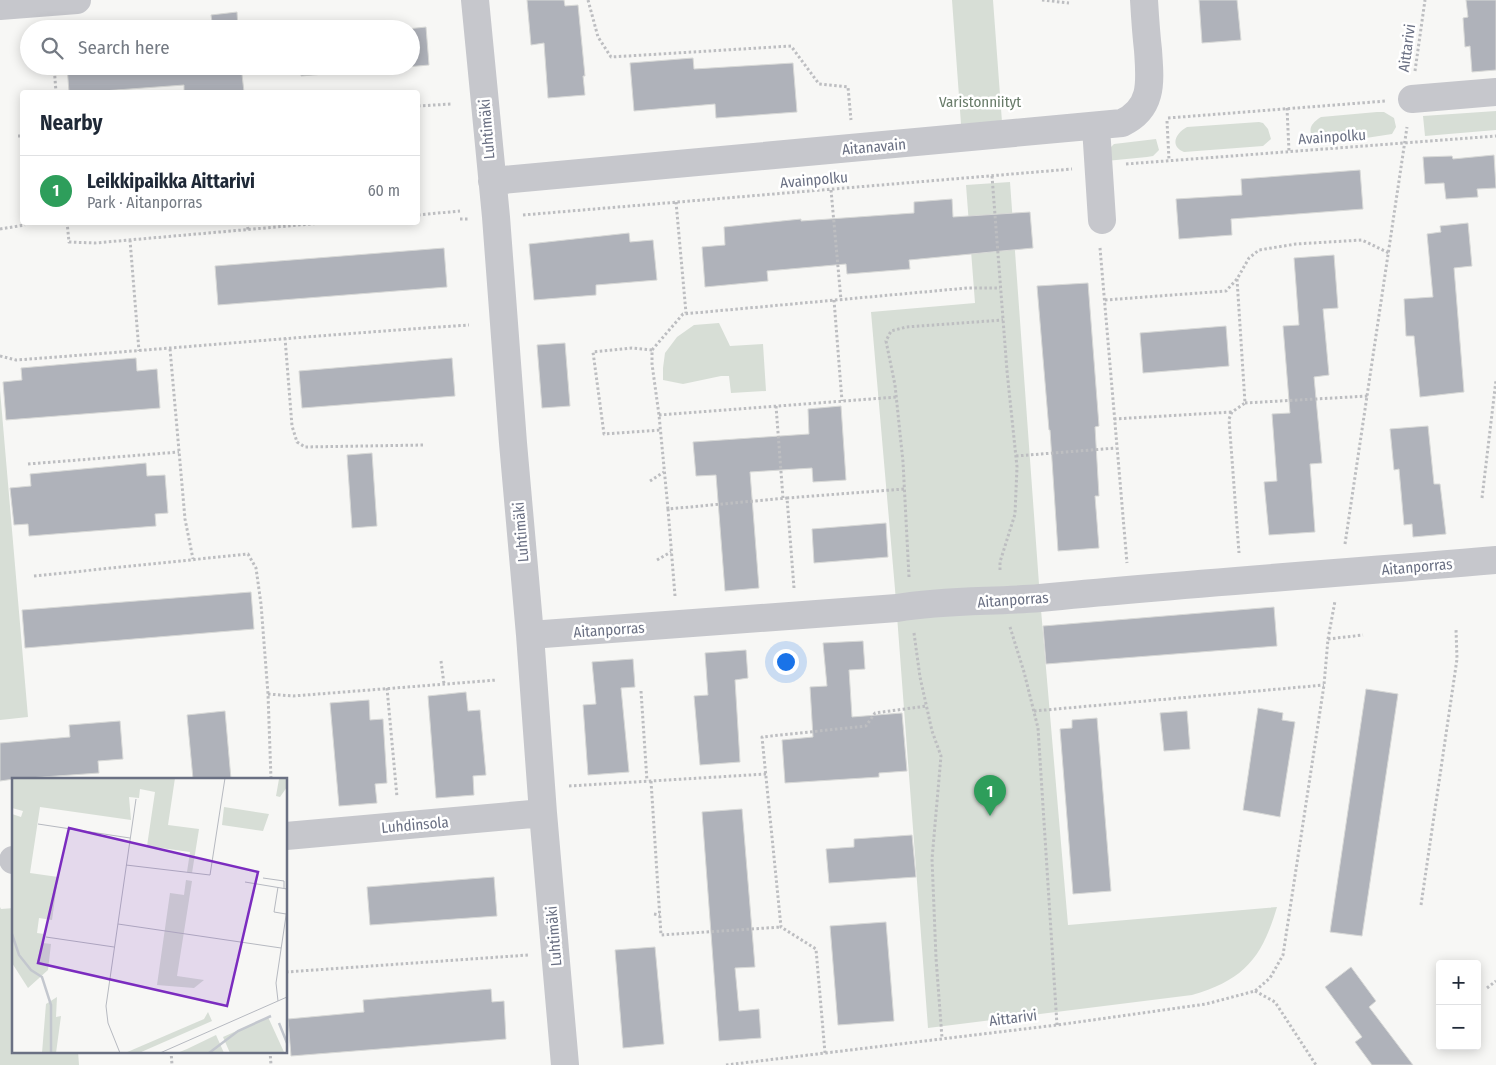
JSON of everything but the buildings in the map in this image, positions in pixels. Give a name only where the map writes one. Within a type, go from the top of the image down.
[{"type":"street","points":[[0,6],[77,0]]},
{"type":"street","name":"Luhtimäki","points":[[476,0],[496,217],[565,1065]]},
{"type":"street","name":"Aitanavain","points":[[492,181],[1122,124],[1132,119],[1145,101],[1150,87],[1144,0]]},
{"type":"street","points":[[1412,99],[1496,92]]},
{"type":"street","points":[[1096,127],[1102,220]]},
{"type":"street","name":"Aitanporras","points":[[530,635],[1001,601],[1496,560]]},
{"type":"street","name":"Luhdinsola","points":[[288,836],[400,826],[542,800]]},
{"type":"path","points":[[588,0],[598,37],[611,57],[791,46],[819,84],[848,87],[853,149]]},
{"type":"path","points":[[1042,0],[1069,2]]},
{"type":"path","name":"Aittarivi","points":[[1412,99],[1425,0]]},
{"type":"path","points":[[55,75],[56,90]]},
{"type":"path","points":[[1169,160],[1167,118],[1412,99]]},
{"type":"path","points":[[420,106],[451,104]]},
{"type":"path","points":[[1287,108],[1290,151]]},
{"type":"path","name":"Avainpolku","points":[[460,220],[1169,160],[1496,136]]},
{"type":"path","points":[[831,190],[841,300]]},
{"type":"path","points":[[676,202],[686,313]]},
{"type":"path","points":[[420,215],[460,211]]},
{"type":"path","points":[[1102,220],[1100,241],[1116,448],[1130,589]]},
{"type":"path","points":[[0,229],[25,225]]},
{"type":"path","points":[[67,225],[69,242],[95,244],[301,225]]},
{"type":"path","points":[[247,225],[248,230]]},
{"type":"path","points":[[130,240],[139,351]]},
{"type":"path","points":[[1105,300],[1226,291],[1237,279],[1249,258],[1259,250],[1296,244],[1362,240],[1389,253]]},
{"type":"path","points":[[1237,279],[1246,403]]},
{"type":"path","points":[[677,625],[661,430],[652,364],[652,350],[683,314],[967,288],[1000,288]]},
{"type":"path","points":[[834,300],[842,401]]},
{"type":"path","points":[[0,356],[16,360],[469,325]]},
{"type":"path","points":[[285,338],[292,426],[297,442],[305,447],[424,445]]},
{"type":"path","points":[[652,350],[632,348],[594,352],[604,434],[661,430]]},
{"type":"path","points":[[170,349],[185,519],[193,559]]},
{"type":"path","points":[[1482,498],[1496,380]]},
{"type":"path","points":[[1114,419],[1232,412],[1246,403],[1368,396]]},
{"type":"path","points":[[659,415],[896,397]]},
{"type":"path","points":[[776,406],[796,616]]},
{"type":"path","points":[[1232,412],[1229,419],[1241,582]]},
{"type":"path","points":[[1016,456],[1116,448]]},
{"type":"path","points":[[28,464],[179,452]]},
{"type":"path","points":[[650,481],[664,472]]},
{"type":"path","points":[[668,510],[785,498],[904,489]]},
{"type":"path","points":[[657,560],[671,552]]},
{"type":"path","points":[[34,576],[248,554],[256,568],[261,604],[268,694],[270,778]]},
{"type":"path","points":[[1421,905],[1457,659],[1456,629]]},
{"type":"path","points":[[1328,639],[1363,635]]},
{"type":"path","points":[[442,661],[444,684]]},
{"type":"path","points":[[268,694],[293,696],[497,680]]},
{"type":"path","points":[[1034,710],[1324,685]]},
{"type":"path","points":[[387,688],[400,826]]},
{"type":"path","points":[[641,691],[661,935],[781,927],[816,949],[824,1053]]},
{"type":"path","points":[[781,927],[762,737],[866,726],[875,713],[927,706]]},
{"type":"path","points":[[542,800],[649,781],[766,774]]},
{"type":"path","points":[[654,914],[660,915]]},
{"type":"path","points":[[288,972],[519,955],[556,956]]},
{"type":"path","points":[[1282,955],[1270,978],[1256,992],[1275,1002],[1316,1065]]},
{"type":"path","points":[[1487,988],[1496,981]]},
{"type":"path","name":"Aittarivi","points":[[726,1065],[1057,1025],[1206,1004],[1256,992]]},
{"type":"path","points":[[171,1052],[172,1065]]},
{"type":"path","points":[[270,1052],[271,1065]]},
{"type":"green space","name":"Varistonniityt","points":[[952,0],[993,0],[1002,122],[961,124]]},
{"type":"green space","points":[[1496,111],[1496,130],[1425,136],[1423,116]]},
{"type":"green space","points":[[1384,112],[1394,118],[1396,127],[1392,134],[1327,144],[1315,142],[1310,131],[1314,122],[1321,117]]},
{"type":"green space","points":[[1263,123],[1268,129],[1271,139],[1263,146],[1184,152],[1175,143],[1177,136],[1187,127]]},
{"type":"green space","points":[[1156,139],[1159,150],[1153,156],[1106,161],[1110,148],[1114,144]]},
{"type":"green space","points":[[1010,182],[1040,598],[1068,925],[1277,907],[1265,940],[1257,953],[1238,974],[1210,989],[1192,995],[928,1028],[895,589],[871,312],[975,303],[966,185]]},
{"type":"green space","points":[[719,323],[730,346],[763,344],[766,391],[731,393],[729,376],[683,384],[663,380],[665,353],[677,337],[694,325]]},
{"type":"green space","points":[[0,390],[28,717],[0,720]]},
{"type":"green space","points":[[0,907],[1,909],[12,908],[12,1052],[78,1052],[79,1065],[0,1065]]},
{"type":"place","name":"Leikkipaikka Aittarivi","points":[[990,816]]}]
